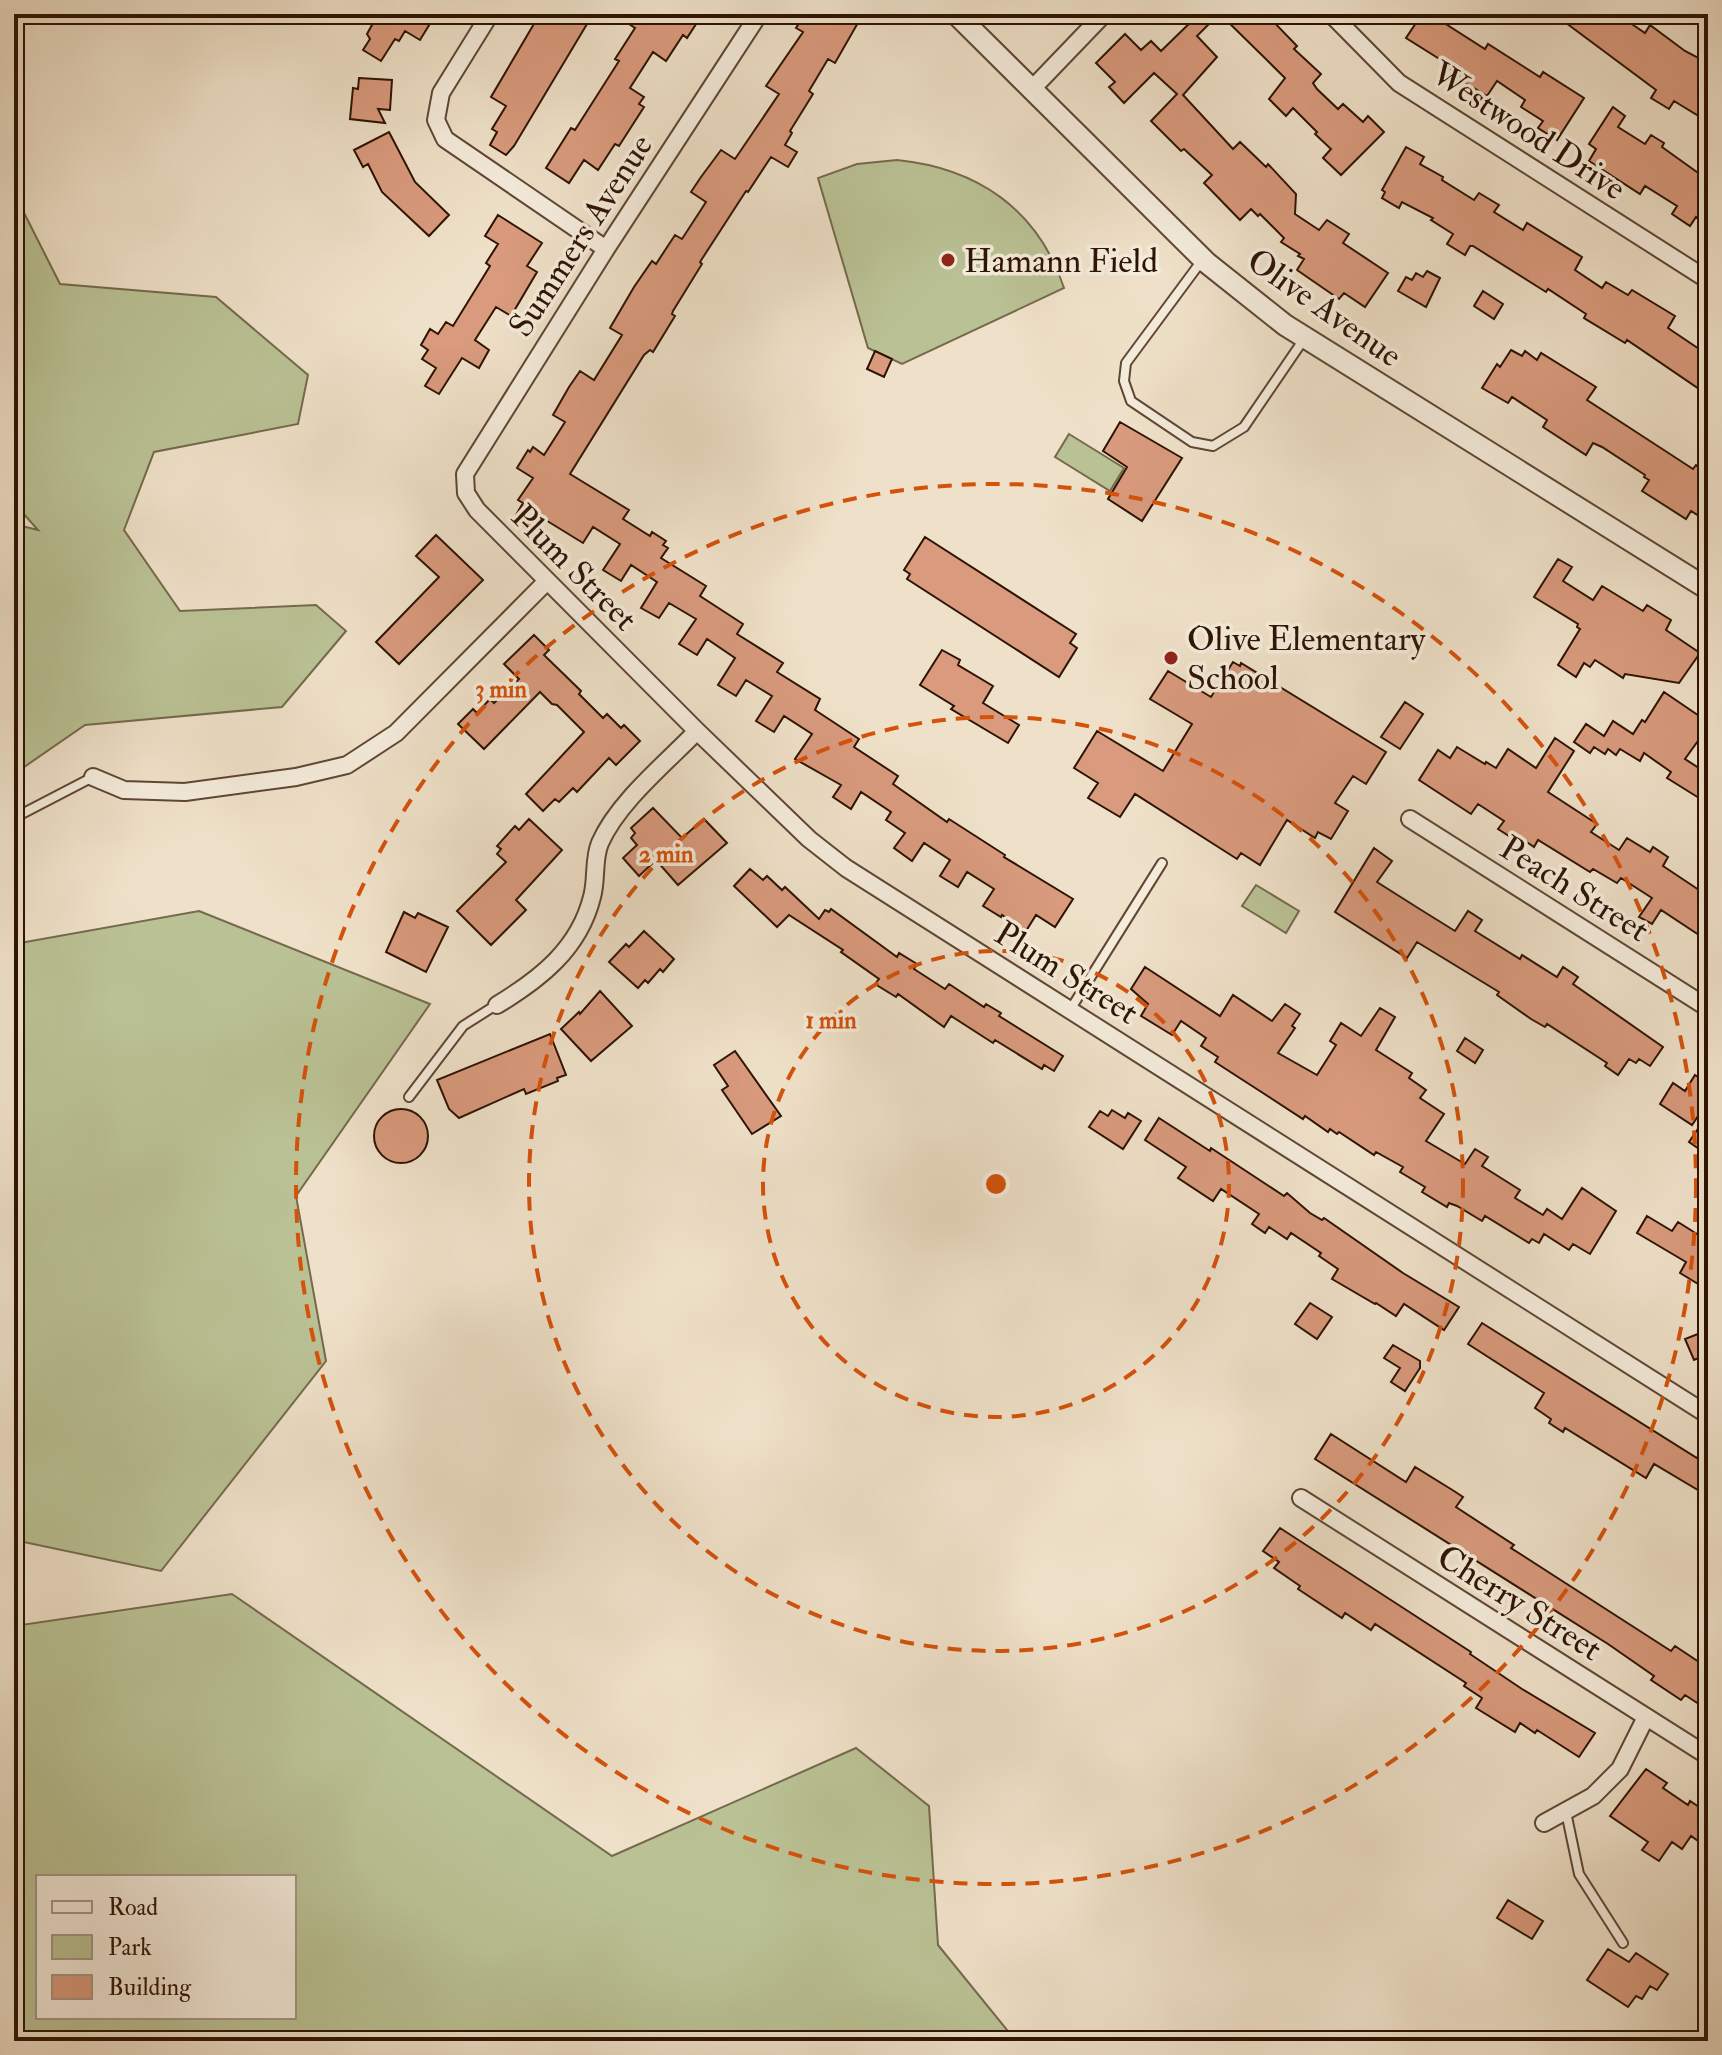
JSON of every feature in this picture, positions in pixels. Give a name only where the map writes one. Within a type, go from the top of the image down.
[{"type":"street","points":[[490,14],[441,93],[436,120],[445,139],[606,249]]},
{"type":"street","name":"Summers Avenue","points":[[466,493],[465,474],[759,14]]},
{"type":"street","name":"Olive Avenue","points":[[956,14],[1203,258],[1285,325],[1708,589]]},
{"type":"street","points":[[1031,90],[1104,14]]},
{"type":"street","name":"Westwood Drive","points":[[1331,14],[1399,83],[1708,280]]},
{"type":"street","name":"Plum Street","points":[[466,493],[477,510],[697,731],[809,839],[846,868],[1708,1415]]},
{"type":"street","points":[[93,777],[124,790],[185,792],[296,777],[347,765],[396,733],[547,581]]},
{"type":"street","points":[[497,1005],[535,982],[571,945],[592,898],[599,844],[620,811],[697,731]]},
{"type":"street","name":"Peach Street","points":[[1410,819],[1708,1008]]},
{"type":"street","name":"Cherry Street","points":[[1301,1498],[1708,1756]]},
{"type":"street","points":[[1544,1823],[1593,1796],[1620,1769],[1646,1717]]},
{"type":"lane","points":[[1203,258],[1126,363],[1124,381],[1131,401],[1192,442],[1213,446],[1244,427],[1305,338]]},
{"type":"lane","points":[[14,818],[93,777]]},
{"type":"lane","points":[[1070,1010],[1162,863]]},
{"type":"lane","points":[[409,1097],[463,1026],[497,1005]]},
{"type":"lane","points":[[1565,1811],[1579,1874],[1623,1943]]},
{"type":"green space","name":"Hamann Field","points":[[897,160],[953,172],[1001,197],[1038,236],[1053,260],[1064,288],[902,364],[868,348],[818,178],[857,164]]},
{"type":"green space","points":[[14,193],[60,284],[216,297],[308,375],[298,424],[154,452],[124,530],[180,611],[316,605],[346,631],[282,707],[85,725],[14,774],[14,524],[38,530],[14,503]]},
{"type":"green space","points":[[1069,434],[1124,468],[1110,491],[1055,457]]},
{"type":"green space","points":[[1256,885],[1299,911],[1286,933],[1242,906]]},
{"type":"green space","points":[[199,911],[430,1004],[296,1196],[326,1361],[161,1571],[14,1540],[14,944]]},
{"type":"green space","points":[[232,1594],[612,1856],[856,1748],[929,1806],[938,1945],[1016,2041],[14,2041],[14,1626]]},
{"type":"building","points":[[378,14],[418,14],[431,22],[420,40],[405,31],[399,41],[395,39],[381,61],[363,50],[370,39],[367,34]]},
{"type":"building","points":[[547,14],[593,14],[506,155],[490,145],[497,132],[492,129],[506,106],[491,97],[538,17],[543,21]]},
{"type":"building","points":[[614,14],[686,14],[698,21],[687,38],[683,35],[666,61],[653,52],[630,88],[644,97],[639,104],[644,107],[619,146],[615,144],[598,170],[584,160],[569,183],[546,168],[571,128],[575,130],[619,61],[615,59],[635,28]]},
{"type":"building","points":[[805,14],[863,14],[835,63],[828,59],[809,91],[813,94],[785,145],[797,152],[788,167],[771,157],[746,191],[700,262],[702,264],[673,311],[675,316],[653,352],[650,350],[644,355],[570,474],[629,510],[623,519],[650,536],[652,532],[666,541],[663,545],[668,548],[661,558],[706,586],[700,596],[743,624],[737,634],[783,663],[777,672],[820,699],[815,710],[859,739],[854,747],[898,776],[893,784],[947,822],[949,819],[1073,899],[1055,927],[1036,915],[1026,931],[1001,917],[983,906],[994,889],[967,872],[958,887],[940,876],[950,860],[924,843],[912,861],[894,848],[905,833],[886,820],[891,812],[861,792],[851,809],[833,797],[841,785],[795,759],[812,734],[784,716],[774,732],[756,721],[772,696],[746,680],[736,696],[718,685],[735,658],[707,639],[697,655],[679,644],[696,619],[669,603],[659,618],[641,608],[657,582],[631,565],[621,581],[603,570],[620,544],[593,527],[583,543],[544,519],[537,530],[531,526],[529,528],[516,515],[523,503],[518,500],[533,478],[517,468],[533,447],[544,455],[565,422],[553,415],[580,371],[594,380],[622,335],[610,328],[634,287],[652,261],[656,264],[675,235],[682,239],[706,202],[691,192],[701,177],[721,150],[735,159],[779,94],[766,86],[803,32],[796,28]]},
{"type":"building","points":[[1199,14],[1218,15],[1197,36],[1217,57],[1183,95],[1233,149],[1240,142],[1266,167],[1268,164],[1296,194],[1295,214],[1319,230],[1327,220],[1349,234],[1343,243],[1388,273],[1365,307],[1344,293],[1339,299],[1297,270],[1304,259],[1281,242],[1284,238],[1260,214],[1258,216],[1251,209],[1240,220],[1204,183],[1212,175],[1184,149],[1181,151],[1151,121],[1177,94],[1154,73],[1124,103],[1109,87],[1115,82],[1096,63],[1125,34],[1141,50],[1151,41],[1161,51]]},
{"type":"building","points":[[1220,14],[1266,14],[1297,46],[1294,49],[1321,74],[1313,83],[1317,89],[1338,109],[1343,104],[1363,122],[1368,116],[1384,132],[1341,175],[1323,158],[1331,149],[1315,134],[1317,132],[1293,108],[1286,116],[1269,99],[1285,78]]},
{"type":"building","points":[[1422,14],[1430,14],[1485,49],[1488,44],[1540,77],[1543,72],[1584,98],[1557,140],[1538,128],[1543,121],[1521,107],[1525,100],[1497,81],[1487,96],[1464,82],[1441,60],[1406,38]]},
{"type":"building","points":[[1554,14],[1606,14],[1619,23],[1623,18],[1645,33],[1650,25],[1685,51],[1708,63],[1708,107],[1702,118],[1674,101],[1669,109],[1651,98],[1656,90]]},
{"type":"building","points":[[359,78],[392,80],[390,110],[378,109],[385,123],[350,119],[353,88],[358,89]]},
{"type":"building","points":[[1613,107],[1625,116],[1618,127],[1645,144],[1651,135],[1664,143],[1662,147],[1708,180],[1708,225],[1696,217],[1690,226],[1672,214],[1677,206],[1645,186],[1640,194],[1589,161],[1596,149],[1589,144]]},
{"type":"building","points":[[389,132],[415,182],[449,215],[429,236],[382,192],[368,164],[363,167],[354,150]]},
{"type":"building","points":[[1406,147],[1424,157],[1420,164],[1474,200],[1479,193],[1499,205],[1494,212],[1523,230],[1527,223],[1582,257],[1575,270],[1602,288],[1606,282],[1628,295],[1632,290],[1675,316],[1668,328],[1708,355],[1708,395],[1627,340],[1625,343],[1584,318],[1586,314],[1548,289],[1546,292],[1473,246],[1465,255],[1447,244],[1453,234],[1431,220],[1433,218],[1402,202],[1399,208],[1382,198],[1385,192],[1382,190]]},
{"type":"building","points":[[498,215],[542,243],[527,266],[537,272],[511,316],[496,307],[475,340],[489,350],[479,368],[462,358],[439,394],[425,386],[436,368],[422,359],[428,350],[421,345],[430,329],[438,334],[446,322],[453,326],[490,266],[486,263],[498,244],[485,236]]},
{"type":"building","points":[[1427,271],[1440,278],[1426,307],[1398,291],[1406,277],[1412,280],[1416,273],[1423,277]]},
{"type":"building","points":[[1483,291],[1503,304],[1494,319],[1474,306]]},
{"type":"building","points":[[1511,350],[1522,356],[1525,351],[1537,360],[1541,353],[1580,377],[1596,387],[1587,400],[1693,469],[1696,465],[1708,473],[1708,522],[1691,511],[1686,519],[1642,491],[1649,480],[1645,475],[1602,447],[1593,443],[1586,455],[1543,427],[1547,420],[1512,397],[1508,403],[1482,388],[1497,364],[1500,367]]},
{"type":"building","points":[[875,351],[892,359],[884,377],[867,369]]},
{"type":"building","points":[[1120,422],[1182,458],[1142,521],[1108,499],[1127,467],[1103,451]]},
{"type":"building","points":[[436,535],[483,580],[399,664],[376,642],[439,577],[416,556]]},
{"type":"building","points":[[925,537],[1076,634],[1070,643],[1077,648],[1059,677],[907,579],[910,574],[904,570]]},
{"type":"building","points":[[1558,559],[1572,567],[1563,581],[1593,600],[1602,586],[1643,611],[1647,605],[1671,620],[1666,630],[1700,653],[1679,683],[1625,674],[1623,678],[1595,660],[1590,667],[1584,663],[1576,677],[1558,665],[1580,629],[1578,624],[1534,597]]},
{"type":"building","points":[[534,635],[549,650],[544,655],[603,718],[607,714],[640,741],[616,765],[609,758],[577,792],[573,788],[559,802],[555,799],[543,811],[526,794],[584,732],[540,692],[484,749],[458,724],[473,709],[477,713],[490,699],[494,703],[519,679],[504,664]]},
{"type":"building","points":[[942,650],[960,660],[958,665],[993,686],[983,703],[1019,725],[1008,743],[951,709],[954,706],[920,685]]},
{"type":"building","points":[[1233,662],[1240,666],[1241,663],[1386,752],[1366,784],[1353,776],[1335,803],[1348,811],[1331,839],[1318,832],[1315,838],[1287,820],[1260,865],[1241,853],[1237,859],[1135,794],[1120,817],[1088,798],[1098,783],[1074,768],[1097,731],[1163,771],[1192,724],[1150,699],[1168,671],[1211,697]]},
{"type":"building","points":[[1664,692],[1708,722],[1708,727],[1685,759],[1708,774],[1708,784],[1699,798],[1667,778],[1671,772],[1644,753],[1640,761],[1620,749],[1616,755],[1608,749],[1605,754],[1594,747],[1590,753],[1574,742],[1586,724],[1604,736],[1613,721],[1633,734],[1642,720],[1645,722]]},
{"type":"building","points":[[1405,702],[1423,714],[1400,749],[1381,737]]},
{"type":"building","points":[[1555,738],[1574,751],[1548,792],[1597,824],[1591,832],[1619,850],[1627,838],[1650,852],[1653,847],[1668,857],[1663,866],[1708,896],[1708,941],[1661,910],[1652,924],[1639,917],[1652,898],[1621,878],[1617,883],[1593,869],[1590,872],[1538,840],[1534,847],[1515,834],[1512,838],[1498,829],[1504,821],[1478,804],[1471,814],[1419,780],[1438,750],[1450,758],[1457,747],[1496,768],[1508,749],[1536,768]]},
{"type":"building","points":[[653,808],[682,838],[704,819],[727,843],[678,885],[656,860],[639,876],[623,858],[637,845],[631,838],[635,833],[631,828]]},
{"type":"building","points":[[529,819],[562,850],[516,900],[526,910],[491,945],[457,911],[506,862],[497,854],[501,849],[497,846],[515,826],[519,830]]},
{"type":"building","points":[[1374,848],[1392,861],[1377,882],[1418,908],[1455,931],[1468,911],[1482,920],[1475,931],[1520,959],[1522,955],[1557,977],[1563,967],[1578,977],[1573,984],[1663,1047],[1650,1066],[1639,1059],[1636,1063],[1629,1059],[1618,1075],[1605,1066],[1607,1063],[1547,1024],[1545,1027],[1531,1019],[1497,995],[1499,992],[1417,942],[1407,958],[1335,912]]},
{"type":"building","points":[[750,869],[763,880],[767,876],[782,890],[785,887],[819,919],[825,910],[829,912],[831,909],[897,957],[899,953],[917,964],[914,969],[945,989],[949,984],[984,1007],[986,1004],[1001,1013],[999,1016],[1063,1056],[1054,1071],[1044,1065],[1042,1069],[995,1040],[993,1043],[951,1016],[944,1027],[898,994],[896,997],[875,984],[879,979],[841,952],[843,950],[789,915],[777,927],[734,886]]},
{"type":"building","points":[[404,912],[415,918],[418,913],[448,927],[426,972],[386,952]]},
{"type":"building","points":[[644,931],[674,959],[663,972],[660,969],[648,983],[645,980],[638,988],[609,962]]},
{"type":"building","points":[[1145,967],[1220,1016],[1233,995],[1272,1021],[1285,1004],[1300,1014],[1292,1026],[1295,1028],[1278,1053],[1317,1075],[1336,1045],[1330,1041],[1341,1023],[1361,1036],[1380,1008],[1395,1017],[1376,1050],[1412,1073],[1409,1078],[1426,1090],[1420,1098],[1444,1114],[1426,1141],[1465,1164],[1475,1149],[1488,1157],[1482,1166],[1520,1190],[1515,1198],[1543,1215],[1547,1209],[1562,1219],[1582,1188],[1616,1211],[1590,1254],[1573,1244],[1569,1250],[1544,1234],[1539,1243],[1532,1239],[1529,1243],[1485,1216],[1482,1221],[1457,1206],[1449,1203],[1447,1207],[1422,1192],[1425,1187],[1400,1172],[1403,1167],[1376,1152],[1374,1155],[1339,1132],[1337,1134],[1330,1129],[1328,1132],[1305,1116],[1303,1119],[1215,1062],[1218,1057],[1201,1046],[1206,1038],[1181,1021],[1172,1035],[1141,1016],[1148,1004],[1131,989]]},
{"type":"building","points":[[600,991],[632,1026],[591,1061],[561,1029],[580,1014]]},
{"type":"building","points":[[550,1034],[566,1075],[557,1078],[558,1081],[526,1094],[524,1089],[459,1118],[449,1109],[437,1080]]},
{"type":"building","points":[[1465,1038],[1483,1050],[1475,1063],[1457,1051]]},
{"type":"building","points":[[735,1051],[781,1116],[752,1134],[722,1090],[728,1086],[714,1065]]},
{"type":"building","points":[[1695,1075],[1708,1084],[1708,1101],[1692,1125],[1660,1104],[1673,1083],[1685,1091]]},
{"type":"building","points":[[401,1109],[420,1117],[428,1136],[420,1155],[401,1163],[382,1155],[374,1136],[382,1117]]},
{"type":"building","points":[[1112,1110],[1125,1118],[1128,1113],[1141,1121],[1123,1149],[1089,1127],[1100,1111],[1108,1116]]},
{"type":"building","points":[[1708,1114],[1708,1155],[1689,1142]]},
{"type":"building","points":[[1159,1118],[1284,1196],[1287,1193],[1310,1213],[1322,1220],[1324,1218],[1403,1273],[1459,1307],[1444,1330],[1404,1304],[1396,1316],[1332,1279],[1338,1269],[1319,1256],[1321,1253],[1291,1233],[1287,1239],[1269,1227],[1265,1233],[1252,1224],[1259,1214],[1221,1189],[1213,1201],[1178,1178],[1186,1167],[1145,1140]]},
{"type":"building","points":[[1647,1216],[1672,1231],[1678,1222],[1708,1241],[1708,1290],[1680,1273],[1686,1262],[1637,1233]]},
{"type":"building","points":[[1310,1303],[1332,1317],[1317,1339],[1295,1324]]},
{"type":"building","points":[[1482,1323],[1697,1458],[1708,1440],[1708,1496],[1654,1464],[1646,1478],[1565,1428],[1563,1432],[1549,1423],[1551,1419],[1535,1408],[1544,1393],[1468,1344]]},
{"type":"building","points":[[1708,1330],[1708,1354],[1694,1360],[1685,1339]]},
{"type":"building","points":[[1393,1345],[1420,1361],[1420,1368],[1405,1391],[1391,1382],[1400,1368],[1384,1358]]},
{"type":"building","points":[[1331,1434],[1406,1482],[1415,1467],[1454,1491],[1463,1497],[1456,1507],[1514,1545],[1511,1548],[1671,1651],[1675,1646],[1708,1668],[1708,1710],[1685,1695],[1681,1700],[1651,1680],[1654,1676],[1608,1644],[1315,1459]]},
{"type":"building","points":[[1280,1528],[1471,1652],[1522,1689],[1595,1733],[1579,1757],[1537,1730],[1535,1733],[1520,1723],[1515,1732],[1476,1708],[1482,1698],[1464,1686],[1466,1683],[1375,1624],[1371,1630],[1345,1613],[1342,1618],[1298,1589],[1300,1586],[1274,1568],[1279,1562],[1263,1551]]},
{"type":"building","points":[[1646,1769],[1667,1783],[1663,1788],[1688,1805],[1690,1801],[1708,1813],[1708,1848],[1691,1836],[1682,1849],[1672,1842],[1659,1861],[1642,1850],[1648,1842],[1610,1816]]},
{"type":"building","points":[[1508,1900],[1543,1921],[1532,1939],[1497,1918]]},
{"type":"building","points":[[1608,1949],[1629,1962],[1636,1953],[1668,1974],[1657,1990],[1650,1986],[1642,1999],[1636,1996],[1628,2007],[1587,1980]]},
{"type":"place","name":"Hamann Field","points":[[948,260]]},
{"type":"place","name":"Olive Elementary School","points":[[1171,658]]}]
